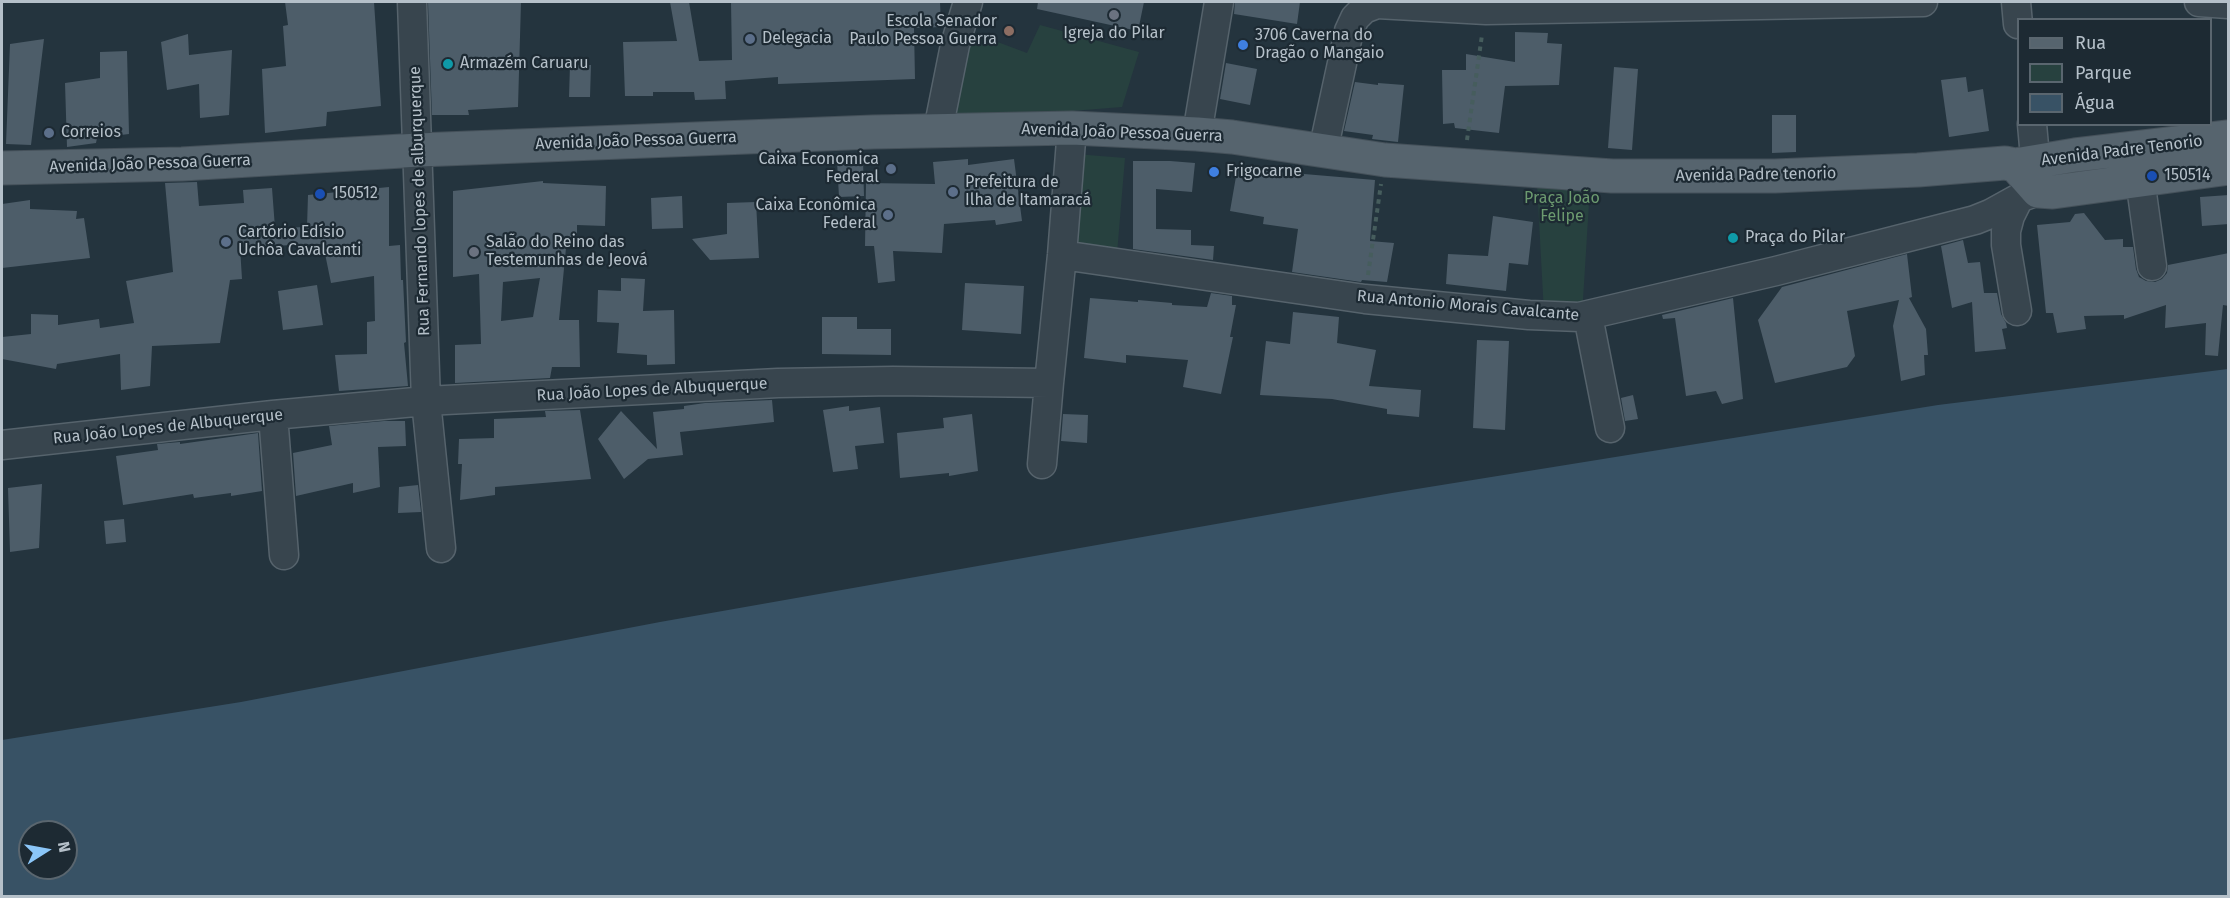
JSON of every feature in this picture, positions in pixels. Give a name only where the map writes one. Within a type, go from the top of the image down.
[{"type":"main road","name":"Avenida João Pessoa Guerra","points":[[2,168],[182,164],[419,150],[938,130],[1072,128],[1197,134],[1270,143]]},
{"type":"main road","name":"Avenida Padre Tenorio","points":[[2027,179],[2229,137]]},
{"type":"main road","name":"Avenida Padre tenorio","points":[[1270,143],[1385,160],[1611,176],[1775,177],[1918,170],[1987,163],[2053,192],[2229,168]]},
{"type":"street","name":"Rua Fernando lopes de alburquerque","points":[[412,2],[419,150],[426,401],[441,548]]},
{"type":"street","points":[[938,130],[955,45],[968,2]]},
{"type":"street","points":[[1197,134],[1219,2]]},
{"type":"street","points":[[1323,151],[1349,31],[1355,18],[1364,9],[1377,4],[1449,5],[1486,10],[1923,2]]},
{"type":"street","points":[[2016,2],[2018,18]]},
{"type":"street","points":[[2199,2],[2229,4]]},
{"type":"street","points":[[2016,311],[2006,231],[2010,216],[2027,179],[2032,126]]},
{"type":"street","points":[[1042,464],[1072,128]]},
{"type":"street","name":"Rua Antonio Morais Cavalcante","points":[[1062,255],[1365,299],[1558,317],[1588,316],[1975,220],[1990,214],[2027,179]]},
{"type":"street","points":[[2140,179],[2152,266]]},
{"type":"street","points":[[1588,316],[1610,428]]},
{"type":"street","name":"Rua João Lopes de Albuquerque","points":[[2,445],[273,415],[426,401],[778,383],[893,381],[1049,383]]},
{"type":"street","points":[[273,415],[284,555]]},
{"type":"path","points":[[1464,166],[1486,10]]},
{"type":"path","points":[[1365,299],[1385,160]]},
{"type":"green space","points":[[1040,25],[1139,52],[1122,107],[947,121],[960,28],[1027,53]]},
{"type":"green space","points":[[1076,154],[1125,158],[1117,254],[1069,250]]},
{"type":"green space","name":"Praça João Felipe","points":[[1537,183],[1590,187],[1582,316],[1544,314]]},
{"type":"water","points":[[2228,369],[2228,896],[2,896],[2,740],[241,702],[660,622],[1392,493],[1938,405]]},
{"type":"building","points":[[285,2],[374,2],[381,106],[327,112],[326,126],[265,133],[262,69],[286,66],[283,26],[288,25]]},
{"type":"building","points":[[428,2],[521,2],[518,107],[468,110],[469,115],[432,115]]},
{"type":"building","points":[[670,2],[689,2],[699,61],[732,60],[731,2],[940,2],[941,27],[914,28],[915,79],[778,84],[778,77],[725,81],[726,99],[695,100],[694,92],[653,92],[653,96],[625,96],[623,42],[677,41]]},
{"type":"building","points":[[1038,2],[1144,2],[1138,31],[1037,9]]},
{"type":"building","points":[[1235,2],[1300,2],[1297,24],[1234,14]]},
{"type":"building","points":[[1515,32],[1548,33],[1547,43],[1562,44],[1559,85],[1505,86],[1499,133],[1455,128],[1454,123],[1443,124],[1442,70],[1466,70],[1466,54],[1515,62]]},
{"type":"building","points":[[188,34],[189,55],[232,50],[229,115],[200,118],[199,84],[167,90],[161,42]]},
{"type":"building","points":[[44,39],[31,145],[6,144],[10,44]]},
{"type":"building","points":[[127,51],[129,134],[97,138],[96,143],[67,147],[65,83],[100,78],[100,52]]},
{"type":"building","points":[[1226,63],[1257,69],[1250,105],[1220,99]]},
{"type":"building","points":[[570,65],[591,65],[590,97],[569,97]]},
{"type":"building","points":[[1614,67],[1638,69],[1632,150],[1608,148]]},
{"type":"building","points":[[1966,77],[1968,92],[1983,89],[1989,131],[1949,137],[1941,80]]},
{"type":"building","points":[[1355,82],[1404,85],[1398,142],[1372,139],[1373,135],[1344,131]]},
{"type":"building","points":[[1772,115],[1796,115],[1796,152],[1772,153]]},
{"type":"building","points":[[968,159],[968,165],[1014,159],[1022,221],[996,225],[995,220],[944,224],[942,253],[893,251],[895,281],[878,283],[874,246],[865,246],[866,183],[935,184],[933,162]]},
{"type":"building","points":[[863,160],[864,196],[839,197],[837,161]]},
{"type":"building","points":[[1133,161],[1195,163],[1192,192],[1156,189],[1156,229],[1191,230],[1191,245],[1214,246],[1213,260],[1133,249]]},
{"type":"building","points":[[1238,165],[1304,176],[1304,174],[1375,180],[1370,241],[1394,243],[1387,282],[1362,280],[1361,282],[1292,272],[1298,229],[1263,224],[1264,217],[1230,211]]},
{"type":"building","points":[[543,181],[543,183],[606,186],[605,226],[577,225],[577,248],[566,248],[559,320],[579,320],[580,367],[552,367],[550,378],[455,383],[455,345],[481,344],[479,274],[453,277],[453,191]],"holes":[[[540,278],[533,317],[501,321],[503,282]]]},
{"type":"building","points":[[197,182],[199,206],[244,203],[243,190],[272,188],[275,228],[307,227],[308,195],[389,187],[389,246],[400,245],[408,386],[339,391],[335,355],[367,354],[367,322],[375,321],[374,276],[331,283],[323,244],[240,247],[242,279],[230,280],[220,343],[152,346],[150,386],[121,390],[120,354],[57,364],[56,369],[2,359],[2,337],[31,334],[31,314],[58,315],[58,325],[99,319],[100,328],[134,323],[126,281],[173,272],[165,183]]},
{"type":"building","points":[[2229,195],[2229,224],[2202,226],[2200,197]]},
{"type":"building","points":[[682,196],[683,228],[652,229],[651,198]]},
{"type":"building","points":[[30,200],[30,209],[77,211],[76,219],[84,218],[90,258],[2,268],[2,204]]},
{"type":"building","points":[[756,202],[759,258],[710,260],[692,239],[727,234],[727,203]]},
{"type":"building","points":[[2084,213],[2105,240],[2123,239],[2123,247],[2133,247],[2139,277],[2146,281],[2155,282],[2162,279],[2167,273],[2168,265],[2229,253],[2229,306],[2223,305],[2218,356],[2205,355],[2206,323],[2165,328],[2166,305],[2124,319],[2124,315],[2084,316],[2086,329],[2057,333],[2053,313],[2046,313],[2037,225],[2070,222],[2075,214]]},
{"type":"building","points":[[1493,216],[1533,222],[1528,265],[1509,263],[1506,291],[1446,284],[1448,254],[1488,256]]},
{"type":"building","points":[[1963,240],[1968,263],[1980,262],[1984,293],[1997,293],[2001,314],[2007,328],[2002,329],[2006,349],[1975,352],[1972,302],[1952,308],[1941,246]]},
{"type":"building","points":[[1907,254],[1912,297],[1909,298],[1926,329],[1928,355],[1924,355],[1925,375],[1901,381],[1893,326],[1899,300],[1847,311],[1855,356],[1847,367],[1775,383],[1758,320],[1782,287]]},
{"type":"building","points":[[621,278],[645,279],[643,311],[674,310],[675,364],[647,365],[647,355],[617,353],[619,323],[597,322],[598,290],[621,291]]},
{"type":"building","points":[[965,283],[1024,286],[1021,334],[962,330]]},
{"type":"building","points":[[317,285],[323,325],[283,330],[278,291]]},
{"type":"building","points":[[1211,293],[1232,296],[1232,305],[1236,305],[1230,337],[1233,337],[1221,394],[1183,387],[1188,360],[1126,355],[1126,363],[1084,358],[1090,298],[1207,307]]},
{"type":"building","points":[[1733,298],[1743,399],[1722,404],[1716,391],[1686,396],[1675,318],[1663,319],[1662,315]]},
{"type":"building","points":[[1293,312],[1339,317],[1337,343],[1376,350],[1369,386],[1421,390],[1419,417],[1387,414],[1387,409],[1332,399],[1260,395],[1266,341],[1290,344]]},
{"type":"building","points":[[822,317],[857,317],[857,329],[891,329],[891,355],[822,354]]},
{"type":"building","points":[[1477,340],[1509,341],[1505,430],[1473,428]]},
{"type":"building","points":[[1633,395],[1638,419],[1625,421],[1621,398]]},
{"type":"building","points":[[772,400],[774,422],[680,432],[683,455],[648,459],[624,479],[598,439],[621,411],[657,449],[653,412],[684,409],[684,406],[705,403]]},
{"type":"building","points":[[849,406],[849,411],[880,407],[884,443],[855,446],[858,469],[833,472],[823,410]]},
{"type":"building","points":[[580,410],[591,479],[495,487],[495,495],[460,500],[462,464],[458,464],[459,439],[494,438],[494,419],[546,417],[545,411]]},
{"type":"building","points":[[972,414],[978,471],[949,476],[949,473],[900,478],[897,433],[944,428],[943,418]]},
{"type":"building","points":[[1063,414],[1088,415],[1087,443],[1061,441]]},
{"type":"building","points":[[405,421],[406,446],[378,447],[380,487],[353,493],[353,483],[296,496],[293,453],[332,445],[329,426]]},
{"type":"building","points":[[258,433],[262,491],[194,498],[193,494],[123,505],[116,456],[158,450],[157,444],[180,442],[180,444]]},
{"type":"building","points":[[42,484],[39,548],[10,552],[8,488]]},
{"type":"building","points":[[418,485],[421,512],[398,513],[399,487]]},
{"type":"building","points":[[124,519],[126,542],[106,544],[104,521]]},
{"type":"place","name":"Igreja do Pilar","points":[[1114,15]]},
{"type":"place","name":"Escola Senador Paulo Pessoa Guerra","points":[[1009,31]]},
{"type":"place","name":"Delegacia","points":[[750,39]]},
{"type":"place","name":"3706 Caverna do Dragão o Mangaio","points":[[1243,45]]},
{"type":"place","name":"Armazém Caruaru","points":[[448,64]]},
{"type":"place","name":"Correios","points":[[49,133]]},
{"type":"place","name":"Caixa Economica Federal","points":[[891,169]]},
{"type":"place","name":"Frigocarne","points":[[1214,172]]},
{"type":"place","name":"150514","points":[[2152,176]]},
{"type":"place","name":"Prefeitura de Ilha de Itamaracá","points":[[953,192]]},
{"type":"place","name":"150512","points":[[320,194]]},
{"type":"place","name":"Caixa Econômica Federal","points":[[888,215]]},
{"type":"place","name":"Praça do Pilar","points":[[1733,238]]},
{"type":"place","name":"Cartório Edísio Uchôa Cavalcanti","points":[[226,242]]},
{"type":"place","name":"Salão do Reino das Testemunhas de Jeová","points":[[474,252]]}]
